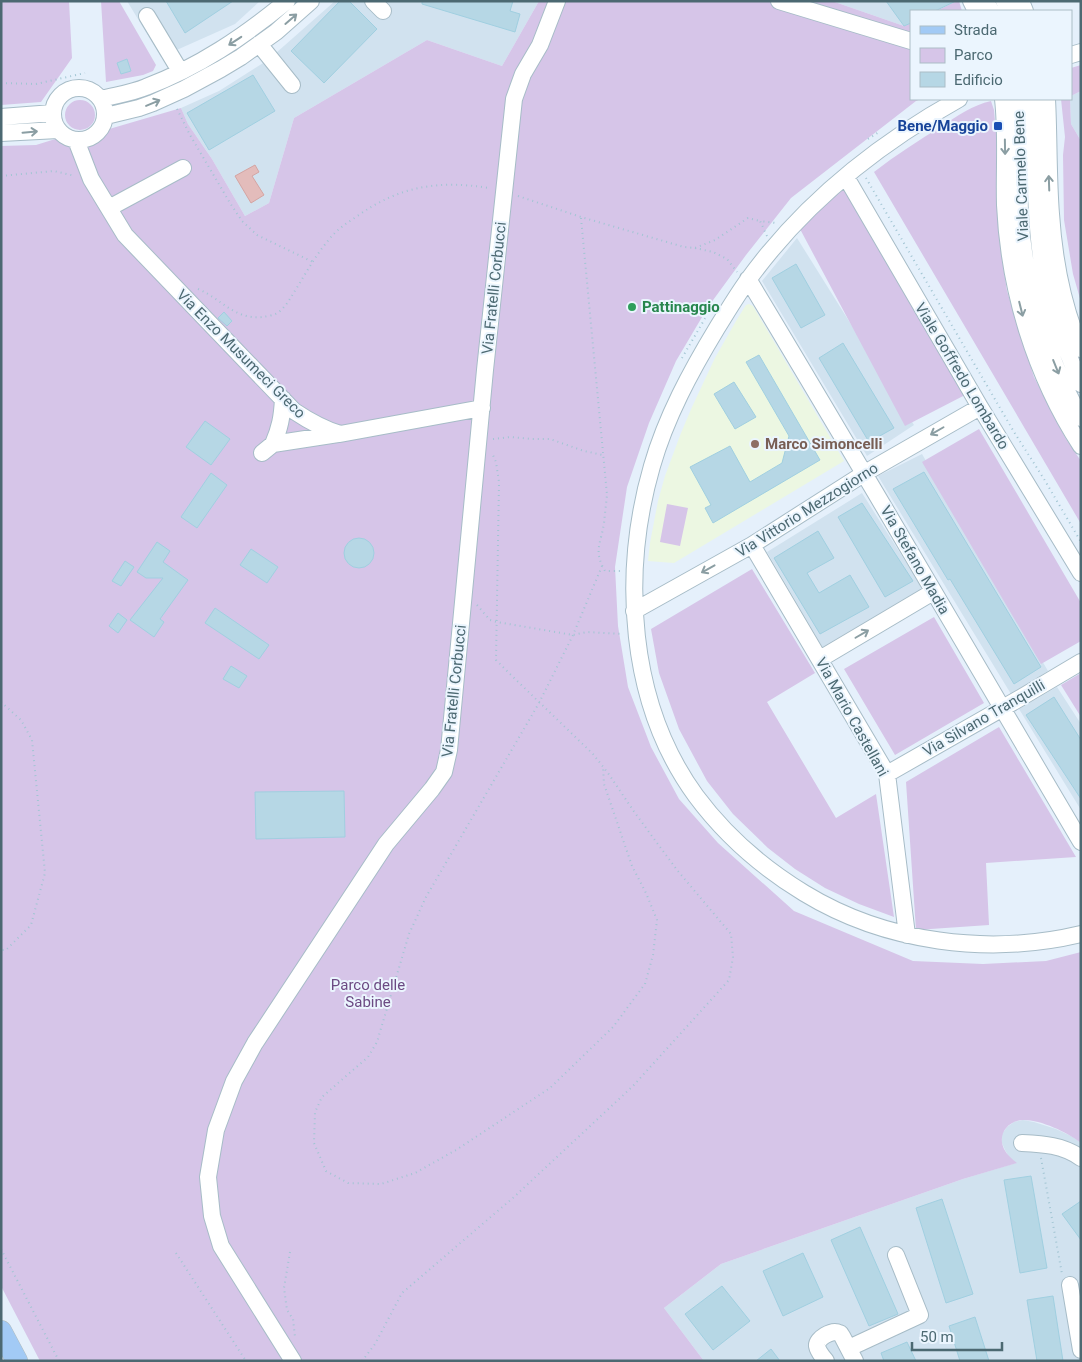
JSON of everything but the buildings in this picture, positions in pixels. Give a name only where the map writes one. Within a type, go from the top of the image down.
[{"type":"main road","points":[[1,1331],[16,1361]]},
{"type":"street","points":[[101,99],[144,88],[201,61],[236,41],[287,1]]},
{"type":"street","points":[[106,116],[140,108],[170,96],[221,69],[276,32],[311,1]]},
{"type":"street","name":"Via Fratelli Corbucci","points":[[290,1357],[221,1246],[212,1216],[208,1177],[216,1130],[234,1081],[254,1043],[386,844],[444,772],[449,750],[482,437],[482,408],[504,192],[516,93],[523,74],[540,45],[556,1]]},
{"type":"street","points":[[779,1],[910,40]]},
{"type":"street","points":[[142,18],[174,74]]},
{"type":"street","points":[[259,44],[292,85]]},
{"type":"street","points":[[80,88],[87,89],[101,99],[105,107],[106,116],[99,132],[84,140],[76,140],[65,136],[58,130],[53,113],[58,99],[64,93],[80,88]]},
{"type":"street","points":[[957,100],[911,127],[870,157],[805,214],[771,251],[742,276],[670,416],[652,463],[642,510],[634,571],[636,633],[642,671],[650,701],[679,770],[695,795],[730,835],[770,870],[793,887],[817,901],[863,922],[929,939],[973,944],[1000,944],[1040,942],[1081,934]]},
{"type":"street","name":"Viale Carmelo Bene","points":[[1003,100],[1007,233],[1018,296],[1033,349],[1056,403],[1081,446]]},
{"type":"street","name":"Viale Carmelo Bene","points":[[1017,100],[1020,128],[1020,212],[1024,253],[1030,285],[1046,341],[1057,370],[1081,418]]},
{"type":"street","name":"Viale Carmelo Bene","points":[[1033,100],[1036,195],[1044,275],[1058,329],[1081,384]]},
{"type":"street","name":"Viale Carmelo Bene","points":[[1047,100],[1052,232],[1066,308],[1081,349]]},
{"type":"street","points":[[1,117],[53,113]]},
{"type":"street","points":[[1,133],[58,130]]},
{"type":"street","name":"Via Enzo Musumeci Greco","points":[[76,140],[90,179],[125,235],[294,411],[309,422],[340,434]]},
{"type":"street","points":[[108,208],[183,168]]},
{"type":"street","name":"Viale Goffredo Lombardo","points":[[846,177],[980,407],[1081,573]]},
{"type":"street","name":"Viale Carmelo Bene","points":[[1040,248],[1052,232]]},
{"type":"street","name":"Viale Carmelo Bene","points":[[1007,233],[1024,253]]},
{"type":"street","name":"Via Stefano Madia","points":[[742,276],[865,473],[1081,842]]},
{"type":"street","points":[[283,399],[279,430],[267,448],[482,408]]},
{"type":"street","name":"Via Vittorio Mezzogiorno","points":[[634,611],[752,545],[865,473],[980,407]]},
{"type":"street","name":"Via Mario Castellani","points":[[752,545],[887,774],[908,935]]},
{"type":"street","points":[[820,659],[933,592]]},
{"type":"street","name":"Via Silvano Tranquilli","points":[[887,774],[1081,662]]},
{"type":"street","points":[[1022,1142],[1039,1143],[1066,1149],[1081,1158]]},
{"type":"street","points":[[826,1361],[817,1345],[820,1339],[832,1333],[840,1333],[852,1354],[920,1315],[896,1255]]},
{"type":"street","points":[[1070,1285],[1081,1350]]},
{"type":"path","points":[[1,83],[36,84],[85,73]]},
{"type":"path","points":[[170,96],[190,135],[242,221],[257,235],[313,262]]},
{"type":"path","points":[[870,157],[865,176],[1014,432],[1081,542]]},
{"type":"path","points":[[1,176],[54,171],[90,179]]},
{"type":"path","points":[[180,292],[186,288],[195,288],[205,292],[242,316],[264,317],[278,313],[286,305],[327,241],[339,228],[368,208],[392,196],[415,188],[465,184],[504,192],[684,247],[713,252],[727,259],[742,276]]},
{"type":"path","points":[[581,217],[606,494],[598,552],[602,566],[606,571],[634,571]]},
{"type":"path","points":[[695,248],[715,240],[748,218],[778,223]]},
{"type":"path","points":[[760,221],[767,236]]},
{"type":"path","points":[[482,437],[498,439],[511,437],[550,439],[584,452],[603,455]]},
{"type":"path","points":[[362,1361],[375,1344],[402,1293],[514,1197],[633,1086],[729,980],[734,958],[731,934],[677,870],[635,814],[603,766],[496,660],[499,482],[496,462],[482,437]]},
{"type":"path","points":[[602,566],[573,635],[539,703],[426,897],[409,934],[377,1042],[368,1057],[322,1098],[314,1112],[314,1143],[326,1171],[348,1183],[381,1184],[415,1173],[456,1150],[550,1088],[613,1028],[645,984],[652,955],[657,920],[632,866],[604,784],[603,766]]},
{"type":"path","points":[[464,599],[476,604],[490,620],[497,622],[573,635],[587,632],[623,634]]},
{"type":"path","points":[[1,702],[21,720],[32,740],[45,873],[31,925],[6,950],[1,950]]},
{"type":"path","points":[[1039,1143],[1061,1273],[1070,1285]]},
{"type":"path","points":[[1,1249],[59,1361]]},
{"type":"path","points":[[290,1252],[284,1288],[287,1310],[293,1319],[295,1335],[290,1357]]},
{"type":"path","points":[[176,1253],[246,1361]]},
{"type":"shaded area","points":[[127,1],[260,1],[235,24],[161,57]]},
{"type":"shaded area","points":[[335,1],[539,1],[502,66],[427,40],[294,118],[269,203],[245,216],[212,159],[188,124],[181,108],[219,91],[268,60]]},
{"type":"shaded area","points":[[832,1],[957,1],[938,10],[910,10],[910,23],[904,26]]},
{"type":"shaded area","points":[[1081,91],[1081,141],[1071,124],[1070,100],[1072,100],[1072,96]]},
{"type":"shaded area","points":[[255,165],[259,172],[252,176],[264,195],[251,203],[235,176]]},
{"type":"shaded area","points":[[797,238],[914,425],[867,456],[762,281]]},
{"type":"shaded area","name":"Marco Simoncelli","points":[[746,305],[753,306],[844,461],[674,563],[648,561],[658,501],[681,433],[715,358]]},
{"type":"shaded area","points":[[922,454],[1048,671],[1011,694],[878,476]]},
{"type":"shaded area","points":[[862,493],[923,589],[823,648],[767,552]]},
{"type":"shaded area","points":[[1057,687],[1081,724],[1081,810],[1019,709]]},
{"type":"shaded area","points":[[1023,1120],[1056,1129],[1081,1143],[1081,1361],[704,1361],[664,1308],[721,1264],[963,1179],[1016,1163],[1005,1150],[1002,1143],[1002,1134],[1014,1122]]},
{"type":"green space","points":[[1,1],[69,1],[72,58],[41,102],[1,105]]},
{"type":"green space","points":[[101,1],[119,1],[156,65],[153,71],[143,75],[106,82]]},
{"type":"green space","name":"Parco delle Sabine","points":[[539,1],[832,1],[904,26],[910,23],[910,100],[918,100],[791,198],[708,307],[676,361],[649,423],[627,487],[615,567],[618,626],[628,687],[651,747],[679,799],[718,843],[794,911],[913,961],[983,964],[1046,961],[1081,952],[1081,1143],[1046,1124],[1024,1120],[1013,1122],[1005,1129],[1002,1143],[1005,1151],[1017,1163],[963,1179],[721,1264],[664,1308],[704,1361],[40,1361],[1,1286],[1,146],[36,145],[65,136],[76,140],[84,140],[99,132],[181,108],[188,124],[212,159],[245,216],[269,203],[294,118],[427,40],[502,66]]},
{"type":"green space","points":[[959,1],[962,10],[938,10]]},
{"type":"green space","points":[[1081,65],[1081,91],[1072,96],[1072,68]]},
{"type":"green space","points":[[80,100],[91,104],[95,115],[91,126],[80,130],[69,126],[65,115],[69,104]]},
{"type":"green space","points":[[1061,100],[1070,100],[1071,124],[1081,141],[1081,302],[1073,274],[1064,220],[1063,155],[1065,137]]},
{"type":"green space","points":[[991,101],[994,110],[996,133],[1000,245],[1007,291],[1034,377],[1066,439],[1081,461],[1081,524],[874,172],[959,115],[978,105]]},
{"type":"green space","points":[[840,190],[845,191],[967,394],[905,426],[800,229]]},
{"type":"green space","points":[[979,429],[1081,603],[1081,641],[1041,664],[922,462]]},
{"type":"green space","points":[[667,504],[688,508],[680,546],[660,542]]},
{"type":"green space","points":[[752,569],[815,673],[767,702],[836,818],[876,794],[894,917],[859,904],[825,888],[795,869],[768,848],[733,814],[707,781],[679,729],[659,673],[651,629]]},
{"type":"green space","points":[[934,617],[984,703],[895,755],[844,669]]},
{"type":"green space","points":[[1081,673],[1081,717],[1061,685]]},
{"type":"green space","points":[[999,727],[1076,857],[986,863],[989,925],[916,930],[906,782]]},
{"type":"place","name":"Bene/Maggio","points":[[998,126]]},
{"type":"place","name":"Pattinaggio","points":[[632,307]]},
{"type":"place","name":"Marco Simoncelli","points":[[755,444]]}]
